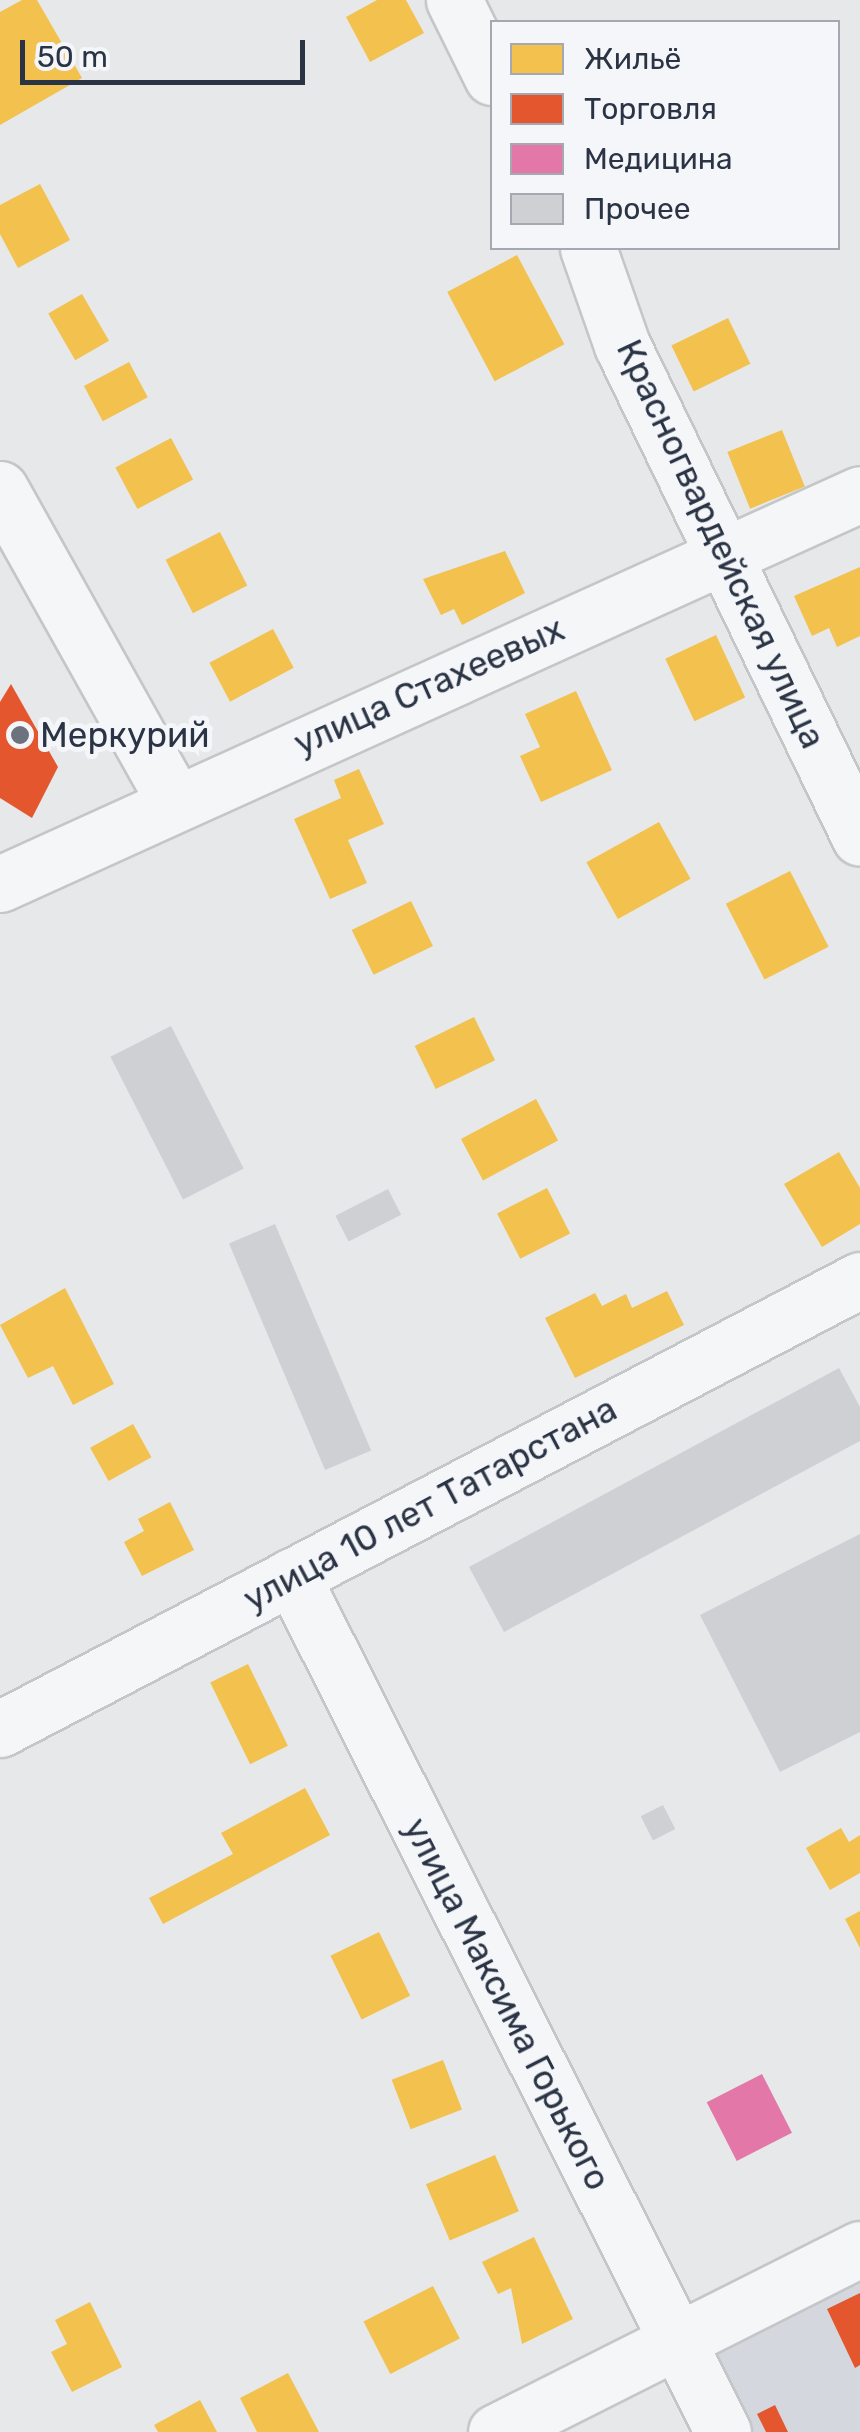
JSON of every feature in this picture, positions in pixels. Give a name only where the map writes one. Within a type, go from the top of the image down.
[{"type":"street","points":[[454,0],[490,73]]},
{"type":"street","name":"Красногвардейская улица","points":[[589,250],[622,346],[860,838]]},
{"type":"street","points":[[0,489],[173,799]]},
{"type":"street","name":"улица Стахеевых","points":[[0,884],[173,799],[860,494]]},
{"type":"street","name":"улица 10 лет Татарстана","points":[[0,1730],[860,1280]]},
{"type":"street","name":"улица Максима Горького","points":[[292,1576],[723,2432]]},
{"type":"street","points":[[496,2432],[860,2249]]},
{"type":"shaded area","points":[[860,2256],[860,2432],[747,2432],[700,2342]]},
{"type":"building: Жильё","points":[[22,0],[37,0],[82,78],[0,125],[0,12]]},
{"type":"building: Жильё","points":[[377,0],[406,0],[424,33],[370,62],[346,17]]},
{"type":"building: Жильё","points":[[40,184],[70,240],[18,268],[0,234],[0,205]]},
{"type":"building: Жильё","points":[[517,255],[564,344],[495,381],[447,292]]},
{"type":"building: Жильё","points":[[82,294],[109,341],[75,360],[48,314]]},
{"type":"building: Жильё","points":[[728,318],[750,364],[694,391],[671,346]]},
{"type":"building: Жильё","points":[[129,362],[148,397],[103,421],[84,386]]},
{"type":"building: Жильё","points":[[782,430],[805,487],[750,509],[727,452]]},
{"type":"building: Жильё","points":[[171,438],[193,479],[137,509],[115,468]]},
{"type":"building: Жильё","points":[[220,532],[247,585],[193,613],[166,560]]},
{"type":"building: Жильё","points":[[505,551],[525,593],[462,625],[454,609],[441,615],[423,579]]},
{"type":"building: Жильё","points":[[860,567],[860,636],[837,647],[829,628],[812,636],[794,596]]},
{"type":"building: Жильё","points":[[273,629],[294,668],[230,702],[209,663]]},
{"type":"building: Жильё","points":[[716,635],[745,698],[694,721],[665,659]]},
{"type":"building: Жильё","points":[[576,691],[612,770],[541,802],[520,756],[540,747],[525,714]]},
{"type":"building: Жильё","points":[[359,769],[384,824],[348,840],[367,883],[330,899],[294,819],[341,798],[334,780]]},
{"type":"building: Жильё","points":[[659,822],[691,879],[618,919],[586,862]]},
{"type":"building: Жильё","points":[[790,871],[829,947],[764,979],[726,904]]},
{"type":"building: Жильё","points":[[411,901],[433,946],[374,975],[352,930]]},
{"type":"building: Жильё","points":[[474,1017],[495,1060],[436,1089],[415,1046]]},
{"type":"building: Жильё","points":[[536,1099],[558,1140],[483,1180],[461,1139]]},
{"type":"building: Жильё","points":[[839,1152],[860,1188],[860,1224],[822,1247],[784,1184]]},
{"type":"building: Жильё","points":[[547,1188],[570,1233],[520,1259],[497,1213]]},
{"type":"building: Жильё","points":[[65,1288],[114,1384],[73,1405],[53,1366],[28,1378],[0,1325]]},
{"type":"building: Жильё","points":[[667,1291],[684,1325],[575,1378],[545,1318],[595,1293],[602,1306],[626,1294],[632,1308]]},
{"type":"building: Жильё","points":[[133,1424],[151,1457],[109,1481],[90,1448]]},
{"type":"building: Жильё","points":[[170,1502],[194,1550],[142,1576],[124,1542],[144,1531],[138,1519]]},
{"type":"building: Жильё","points":[[248,1664],[288,1746],[250,1764],[210,1682]]},
{"type":"building: Жильё","points":[[305,1788],[330,1835],[163,1924],[149,1898],[233,1854],[221,1833]]},
{"type":"building: Жильё","points":[[841,1828],[849,1842],[860,1835],[860,1873],[830,1890],[806,1848]]},
{"type":"building: Жильё","points":[[860,1911],[860,1948],[845,1919]]},
{"type":"building: Жильё","points":[[379,1932],[410,1996],[362,2019],[330,1956]]},
{"type":"building: Жильё","points":[[443,2060],[462,2109],[411,2129],[392,2080]]},
{"type":"building: Жильё","points":[[495,2155],[519,2211],[450,2240],[426,2184]]},
{"type":"building: Жильё","points":[[534,2237],[573,2319],[522,2344],[511,2288],[498,2294],[482,2262]]},
{"type":"building: Жильё","points":[[433,2286],[460,2339],[390,2374],[364,2321]]},
{"type":"building: Жильё","points":[[90,2302],[122,2367],[72,2392],[51,2352],[67,2344],[55,2320]]},
{"type":"building: Жильё","points":[[288,2373],[319,2432],[257,2432],[240,2398]]},
{"type":"building: Жильё","points":[[200,2400],[217,2432],[158,2432],[154,2425]]},
{"type":"building: Торговля","name":"Меркурий","points":[[11,684],[58,767],[32,818],[0,798],[0,702]]},
{"type":"building: Торговля","points":[[860,2293],[860,2365],[855,2368],[827,2309]]},
{"type":"building: Торговля","points":[[775,2405],[788,2432],[766,2432],[757,2414]]},
{"type":"building: Медицина","points":[[762,2074],[792,2133],[737,2161],[707,2102]]},
{"type":"building: Прочее","points":[[171,1026],[244,1169],[183,1199],[110,1057]]},
{"type":"building: Прочее","points":[[388,1189],[401,1215],[349,1242],[335,1216]]},
{"type":"building: Прочее","points":[[275,1224],[371,1450],[325,1470],[229,1244]]},
{"type":"building: Прочее","points":[[839,1368],[860,1407],[860,1441],[504,1632],[469,1567]]},
{"type":"building: Прочее","points":[[860,1534],[860,1732],[780,1772],[700,1615]]},
{"type":"building: Прочее","points":[[663,1805],[675,1829],[653,1840],[641,1816]]},
{"type":"place","name":"Меркурий","points":[[20,735]]}]
